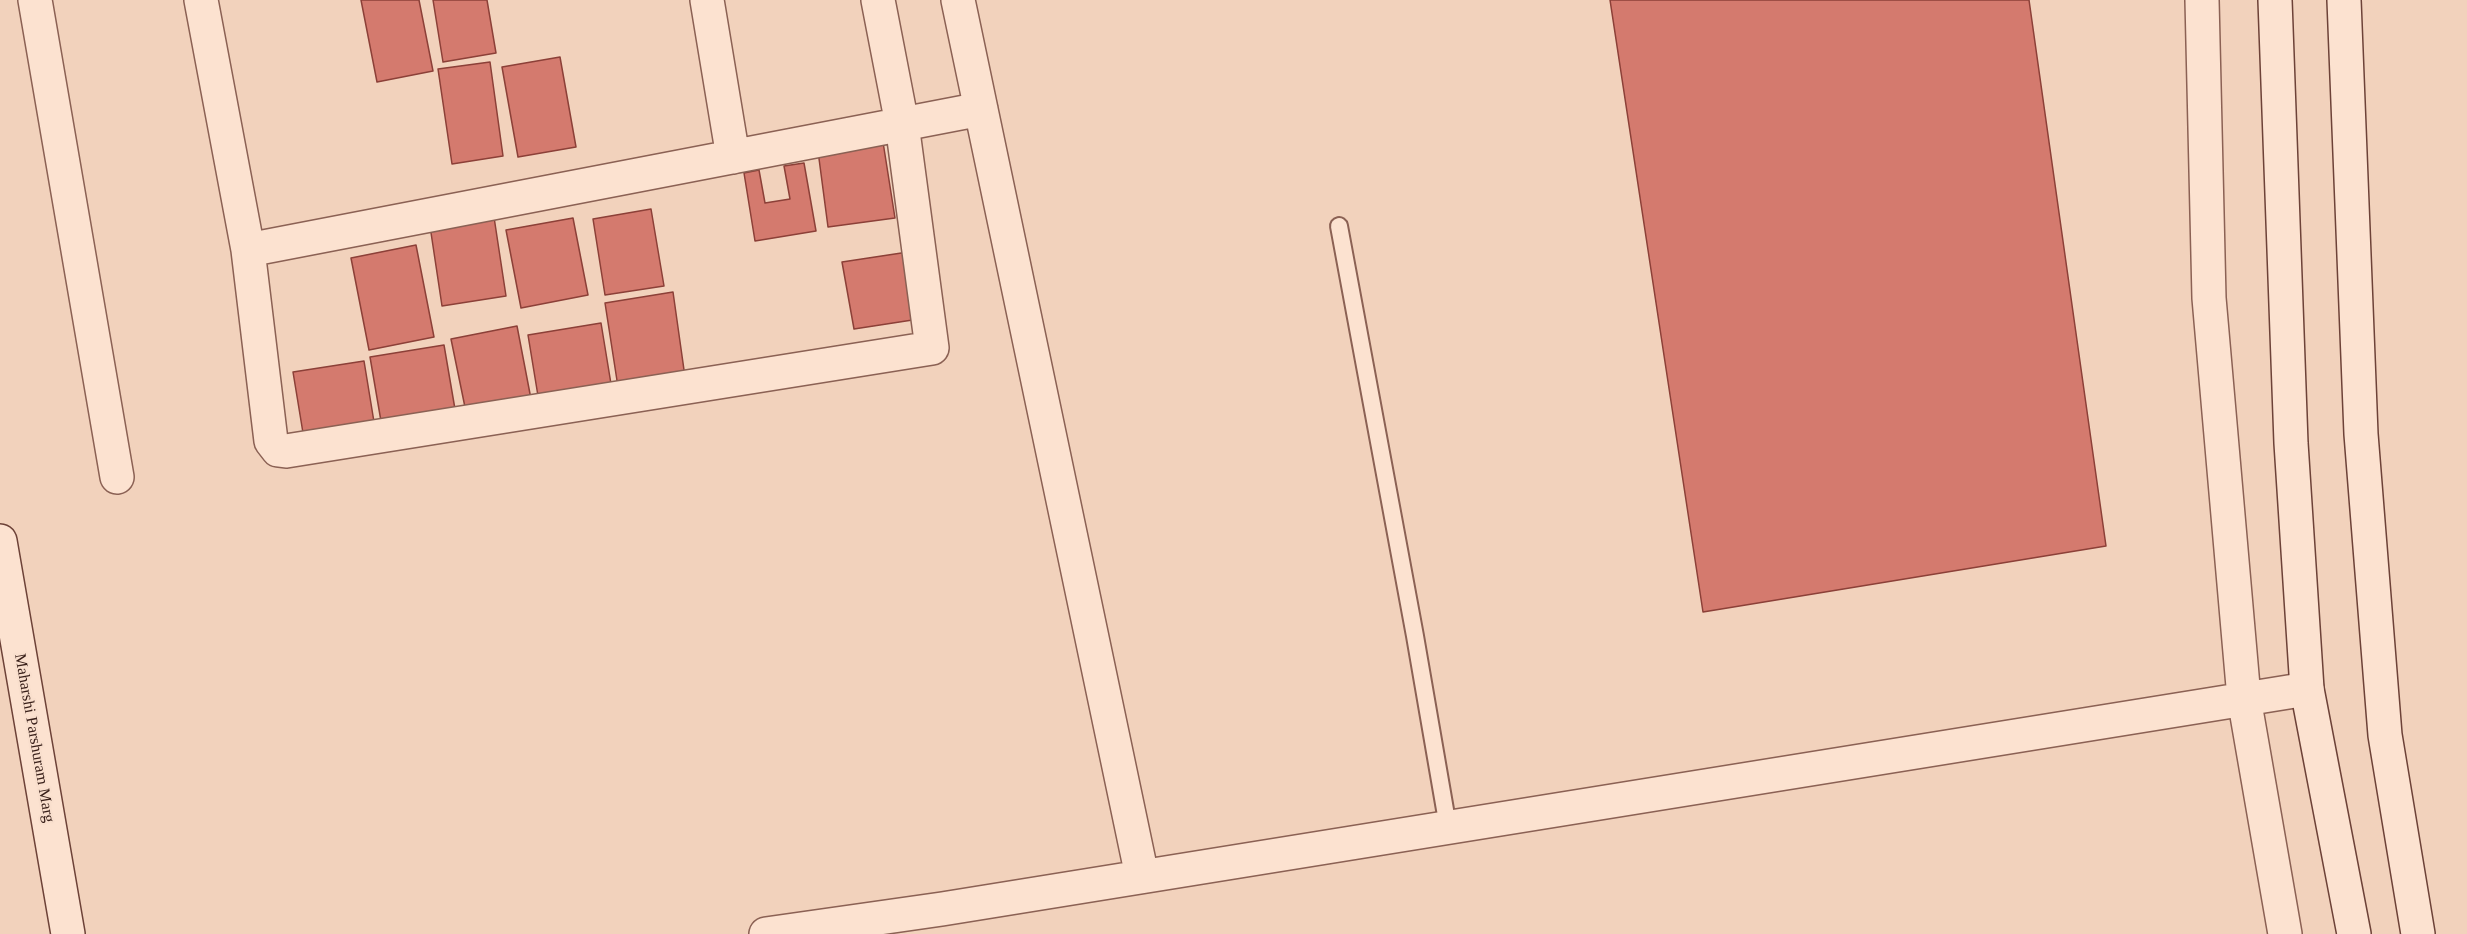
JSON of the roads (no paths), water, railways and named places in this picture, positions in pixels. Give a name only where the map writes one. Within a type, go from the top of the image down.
[{"type":"street","points":[[35,0],[117,477]]},
{"type":"street","points":[[201,0],[248,250],[271,441],[278,450],[286,451],[932,348],[902,124],[878,0]]},
{"type":"street","points":[[707,0],[733,157]]},
{"type":"street","points":[[958,0],[1142,876]]},
{"type":"street","points":[[2202,0],[2209,298],[2244,698],[2285,934]]},
{"type":"street","points":[[2275,0],[2291,442],[2307,688],[2354,934]]},
{"type":"street","points":[[2344,0],[2361,434],[2385,735],[2418,934]]},
{"type":"street","points":[[248,250],[981,109]]},
{"type":"street","name":"Maharshi Parshuram Marg","points":[[0,542],[7,625],[68,934]]},
{"type":"street","points":[[766,934],[815,931],[2307,688]]},
{"type":"lane","points":[[1339,226],[1448,827]]}]
